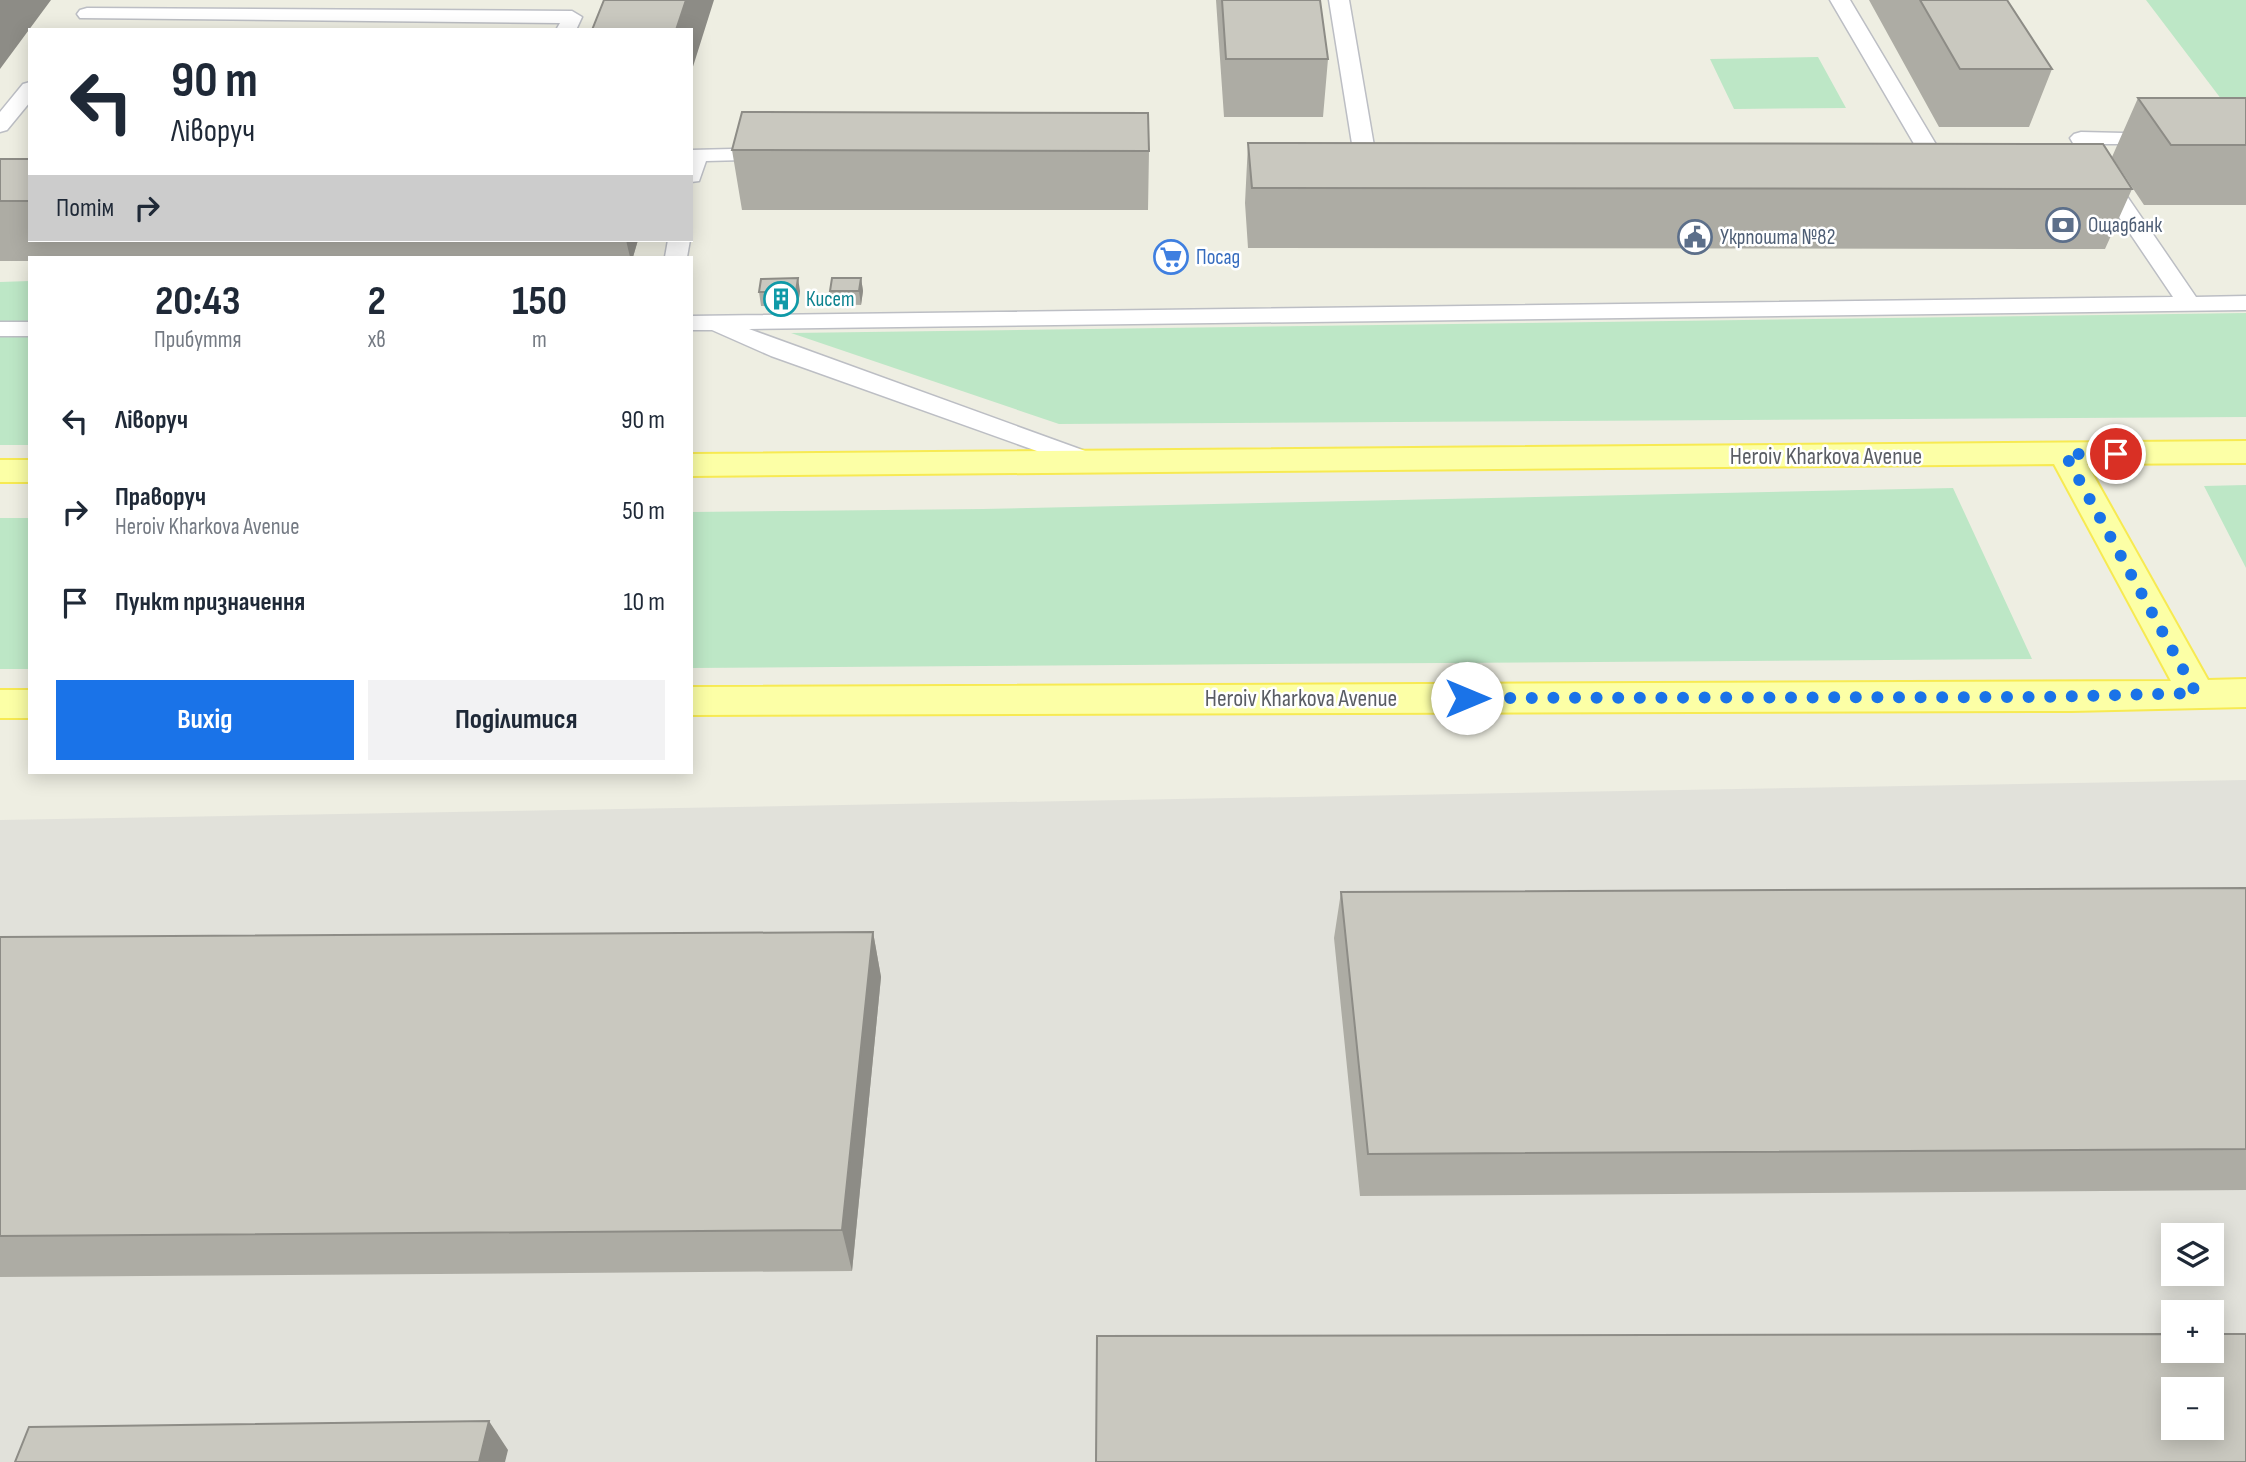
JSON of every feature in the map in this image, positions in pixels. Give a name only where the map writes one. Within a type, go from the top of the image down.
[{"type":"main road","name":"Heroiv Kharkova Avenue","points":[[693,465],[2246,452]]},
{"type":"main road","points":[[2065,454],[2196,693]]},
{"type":"main road","points":[[0,471],[28,471]]},
{"type":"main road","name":"Heroiv Kharkova Avenue","points":[[693,701],[2058,697],[2246,693]]},
{"type":"main road","points":[[0,704],[28,704]]},
{"type":"lane","points":[[1339,0],[1376,185],[1344,185]]},
{"type":"lane","points":[[1840,0],[1956,186],[1922,186]]},
{"type":"lane","points":[[77,28],[93,7],[314,8],[572,16]]},
{"type":"lane","points":[[0,126],[28,91]]},
{"type":"lane","points":[[2177,138],[2081,138],[2109,186],[2189,303]]},
{"type":"lane","points":[[693,169],[697,155],[795,154]]},
{"type":"lane","points":[[2082,186],[2109,186]]},
{"type":"lane","points":[[701,323],[2246,303]]},
{"type":"lane","points":[[701,323],[1090,462]]},
{"type":"lane","points":[[0,329],[28,329]]},
{"type":"shaded area","points":[[2246,780],[2246,1462],[0,1462],[0,820]]},
{"type":"green space","points":[[2146,0],[2246,0],[2246,108],[2228,108]]},
{"type":"green space","points":[[1818,57],[1846,108],[1734,109],[1710,59]]},
{"type":"green space","points":[[28,281],[28,445],[0,445],[0,282]]},
{"type":"green space","points":[[2246,313],[2246,417],[1059,424],[791,333]]},
{"type":"green space","points":[[2246,485],[2246,568],[2204,486]]},
{"type":"green space","points":[[1953,488],[2032,659],[693,668],[693,512],[983,509]]},
{"type":"green space","points":[[0,518],[28,518],[28,669],[0,669]]},
{"type":"building","points":[[604,0],[686,0],[677,28],[593,28]]},
{"type":"building","points":[[1222,0],[1320,0],[1328,59],[1226,59]]},
{"type":"building","points":[[1920,0],[2007,0],[2052,69],[1960,69]]},
{"type":"building","points":[[2138,98],[2246,98],[2246,145],[2171,145]]},
{"type":"building","points":[[742,112],[1148,113],[1149,151],[732,150]]},
{"type":"building","points":[[1248,143],[2103,144],[2132,189],[1252,188]]},
{"type":"building","points":[[0,159],[28,159],[28,201],[0,201]]},
{"type":"building","points":[[798,278],[796,292],[759,292],[761,279]]},
{"type":"building","points":[[832,278],[861,278],[859,291],[830,291]]},
{"type":"building","points":[[2246,888],[2246,1149],[1368,1154],[1341,892]]},
{"type":"building","points":[[873,932],[842,1230],[0,1236],[0,937]]},
{"type":"building","points":[[2161,1334],[2161,1363],[2224,1363],[2224,1334],[2246,1334],[2246,1462],[1096,1462],[1097,1336]]},
{"type":"building","points":[[489,1421],[479,1462],[15,1462],[29,1427]]},
{"type":"place","name":"Ощадбанк","points":[[2063,225]]},
{"type":"place","name":"Укрпошта №82","points":[[1695,237]]},
{"type":"place","name":"Посад","points":[[1171,257]]},
{"type":"place","name":"Кисет","points":[[781,299]]},
{"type":"route","points":[[1467,698],[2044,697],[2196,693],[2065,454],[2116,454]]}]
